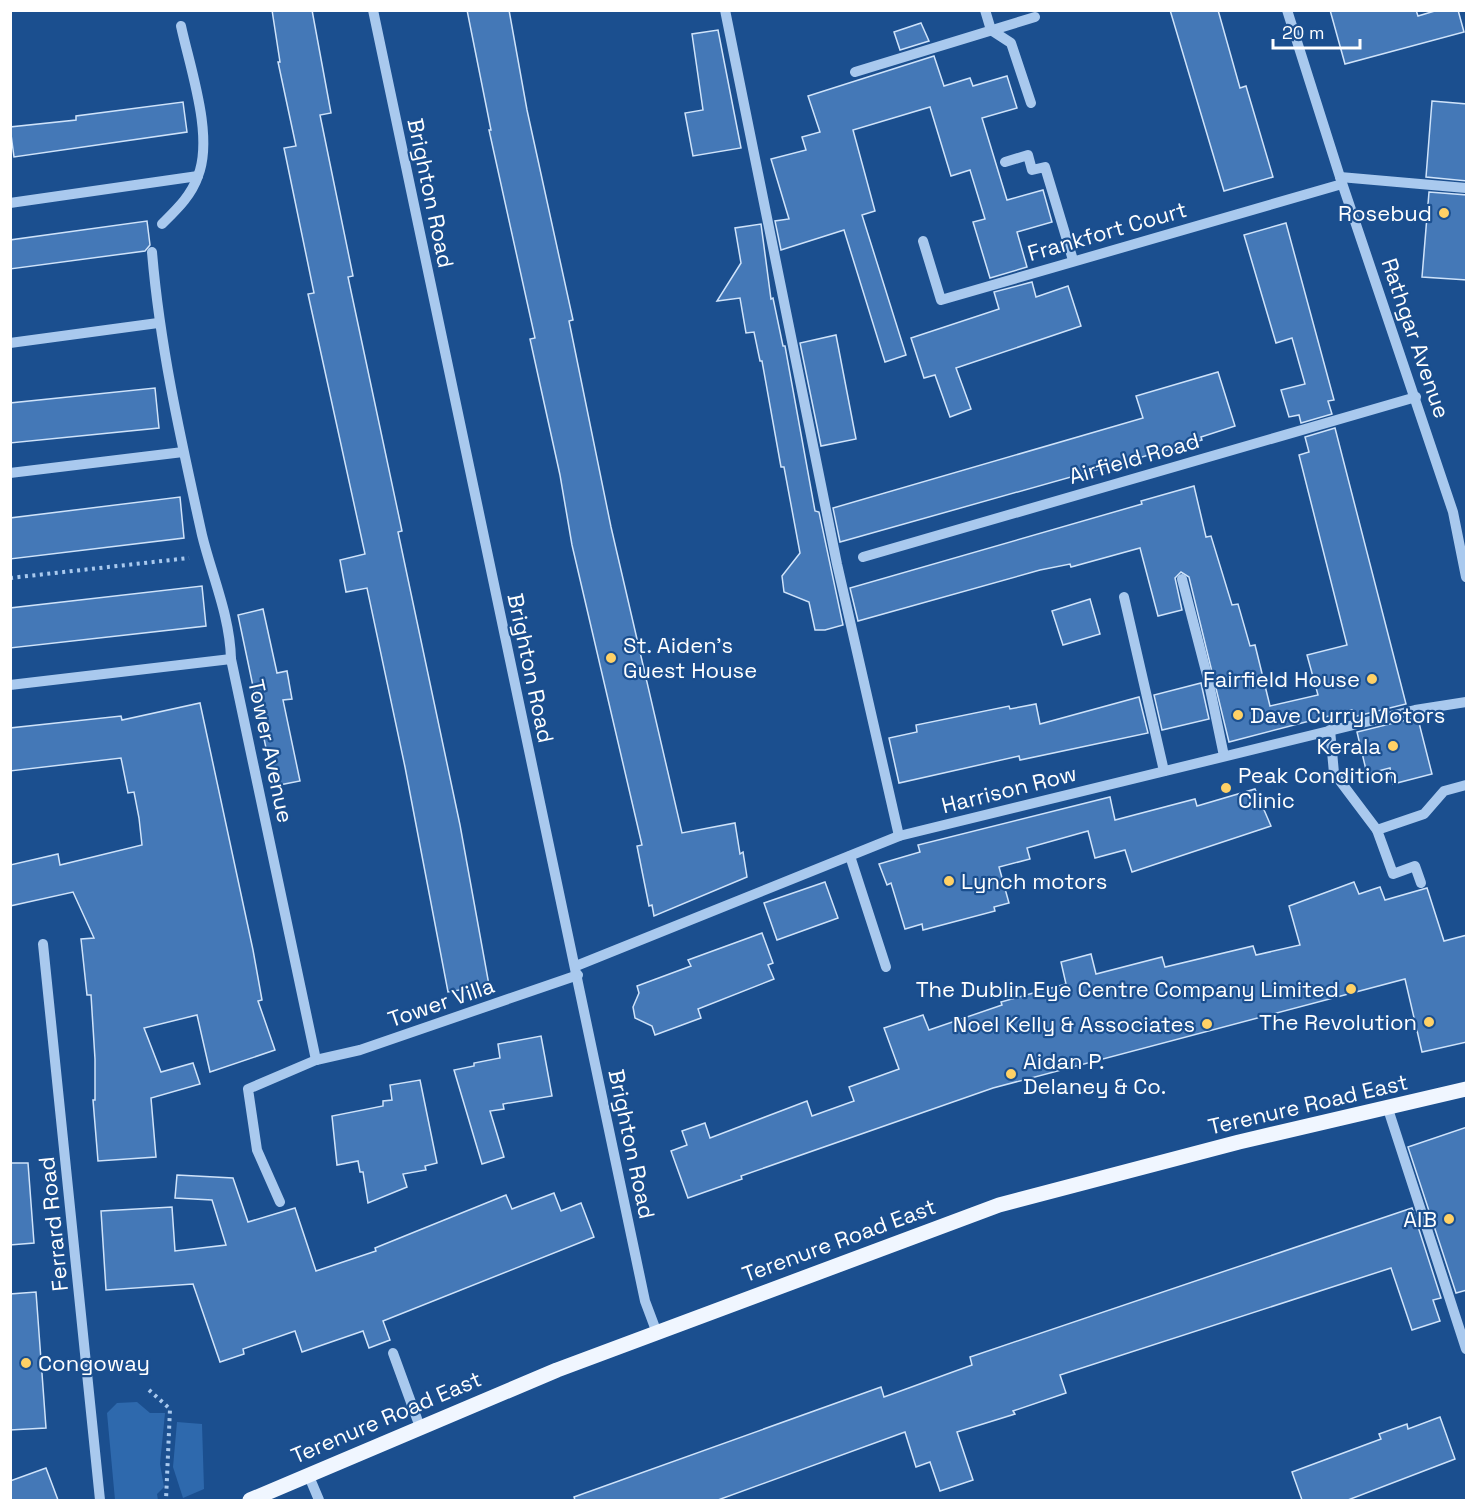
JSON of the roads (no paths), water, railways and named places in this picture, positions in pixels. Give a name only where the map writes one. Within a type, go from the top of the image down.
[{"type":"main road","name":"Terenure Road East","points":[[250,1500],[557,1370],[999,1205],[1239,1142],[1467,1089]]},
{"type":"street","name":"Brighton Road","points":[[373,10],[471,487],[577,970],[645,1300],[657,1333]]},
{"type":"street","points":[[724,10],[837,564],[899,836]]},
{"type":"street","points":[[986,10],[991,30],[1011,43],[1031,103]]},
{"type":"street","name":"Rathgar Avenue","points":[[1287,10],[1341,180],[1453,512],[1467,577]]},
{"type":"street","points":[[855,72],[1035,17]]},
{"type":"street","points":[[162,224],[185,201],[198,176],[204,134],[182,26]]},
{"type":"street","points":[[1005,162],[1028,155],[1032,170],[1045,166],[1073,260]]},
{"type":"street","points":[[10,203],[198,176]]},
{"type":"street","points":[[1341,180],[1467,188]]},
{"type":"street","name":"Frankfort Court","points":[[923,241],[941,300],[1341,180]]},
{"type":"street","name":"Tower Avenue","points":[[152,252],[158,323],[183,452],[207,556],[230,637],[231,659],[316,1060]]},
{"type":"street","points":[[10,344],[158,323]]},
{"type":"street","name":"Airfield Road","points":[[863,557],[1416,397]]},
{"type":"street","points":[[10,473],[183,452]]},
{"type":"street","points":[[1182,579],[1208,679],[1224,756]]},
{"type":"street","points":[[1124,597],[1164,771]]},
{"type":"street","points":[[10,686],[231,659]]},
{"type":"street","name":"Harrison Row","points":[[577,970],[899,836],[1330,730],[1415,710],[1467,702]]},
{"type":"street","points":[[1330,730],[1334,773],[1377,830],[1393,874],[1415,866],[1421,883]]},
{"type":"street","points":[[1377,830],[1424,814],[1444,791],[1467,785]]},
{"type":"street","points":[[850,856],[886,967]]},
{"type":"street","name":"Ferrard Road","points":[[43,944],[100,1500]]},
{"type":"street","name":"Tower Villa","points":[[280,1202],[257,1150],[248,1089],[316,1060],[360,1050],[577,970]]},
{"type":"street","points":[[1388,1109],[1467,1349]]},
{"type":"street","points":[[393,1353],[420,1427]]},
{"type":"street","points":[[308,1474],[320,1500]]},
{"type":"place","name":"Rosebud","points":[[1444,213]]},
{"type":"place","name":"St. Aiden's Guest House","points":[[611,658]]},
{"type":"place","name":"Fairfield House","points":[[1372,679]]},
{"type":"place","name":"Dave Curry Motors","points":[[1238,715]]},
{"type":"place","name":"Kerala","points":[[1393,746]]},
{"type":"place","name":"Peak Condition Clinic","points":[[1226,788]]},
{"type":"place","name":"Lynch motors","points":[[949,881]]},
{"type":"place","name":"The Dublin Eye Centre Company Limited","points":[[1351,989]]},
{"type":"place","name":"The Revolution","points":[[1429,1022]]},
{"type":"place","name":"Noel Kelly & Associates","points":[[1207,1024]]},
{"type":"place","name":"Aidan P. Delaney & Co.","points":[[1011,1074]]},
{"type":"place","name":"AIB","points":[[1449,1219]]},
{"type":"place","name":"Congoway","points":[[26,1363]]}]
